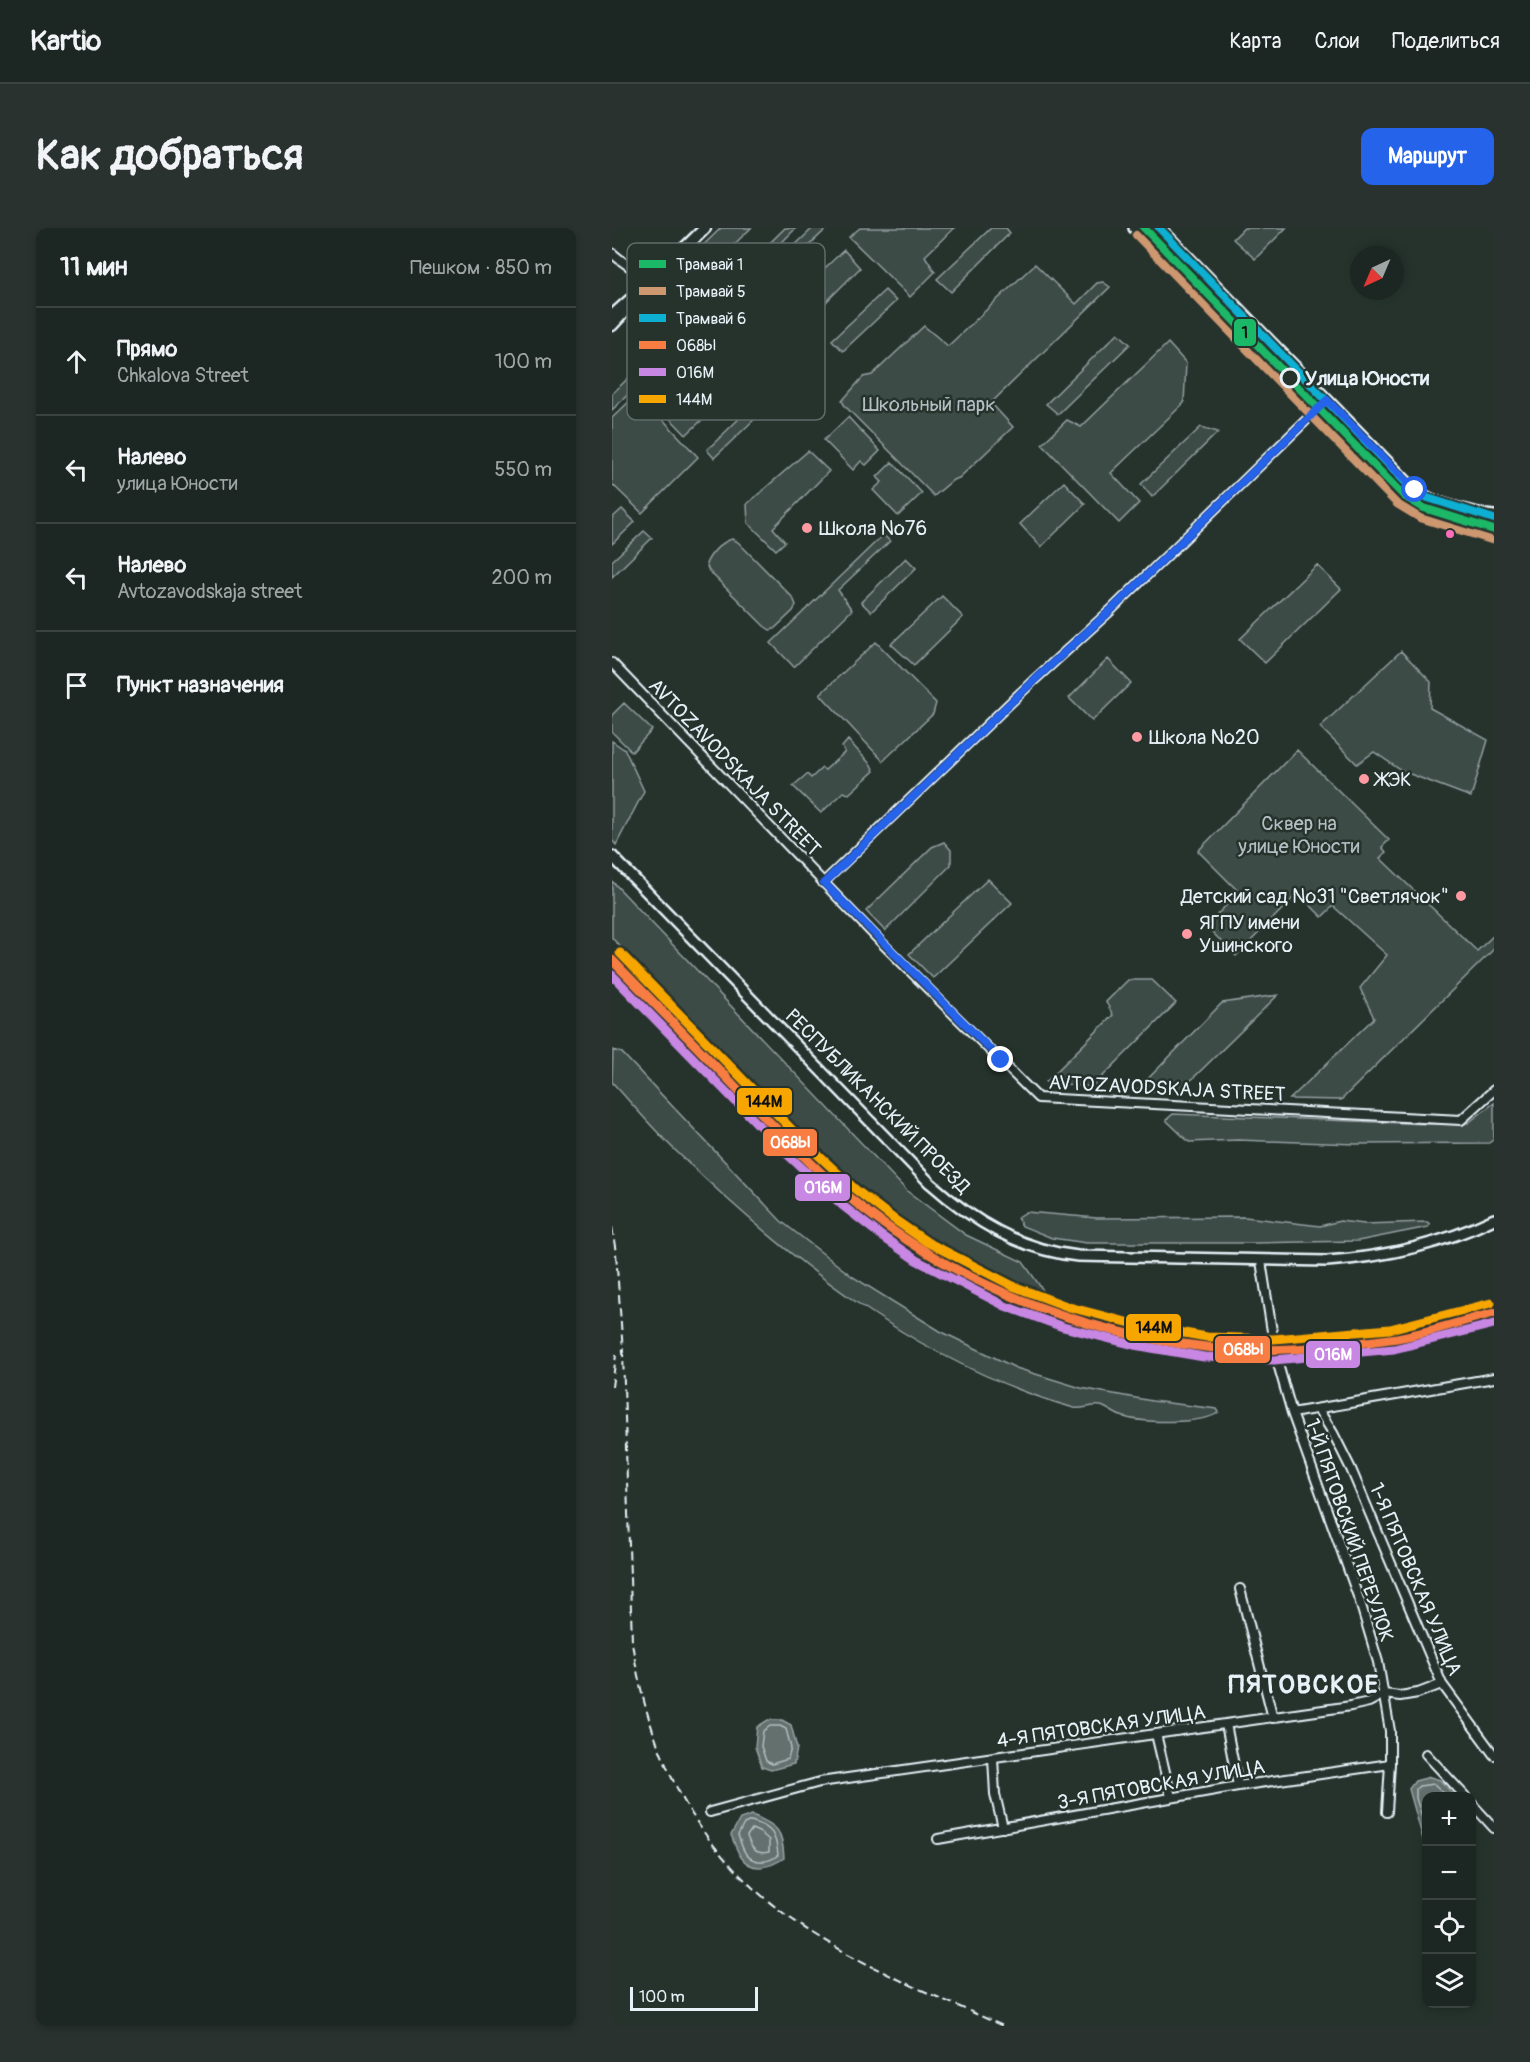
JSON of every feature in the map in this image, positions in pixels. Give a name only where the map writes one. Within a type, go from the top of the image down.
[{"type":"main road","points":[[690,243],[705,228]]},
{"type":"main road","points":[[612,316],[627,303]]},
{"type":"main road","points":[[612,325],[627,308]]},
{"type":"street","points":[[1134,228],[1408,508],[1427,517],[1494,537]]},
{"type":"street","points":[[1160,228],[1409,484],[1421,494],[1494,516]]},
{"type":"street","points":[[612,253],[627,267]]},
{"type":"street","points":[[824,883],[1016,697],[1118,604],[1327,400]]},
{"type":"street","name":"AVTOZAVODSKAJA STREET","points":[[612,663],[824,883],[1038,1098],[1461,1120],[1494,1090]]},
{"type":"street","name":"РЕСПУБЛИКАНСКИЙ ПРОЕЗД","points":[[612,856],[930,1183],[962,1210],[1006,1237],[1054,1254],[1078,1256],[1336,1261],[1398,1253],[1463,1234],[1494,1219]]},
{"type":"street","name":"1-Й ПЯТОВСКИЙ ПЕРЕУЛОК","points":[[1261,1261],[1275,1356],[1292,1413],[1360,1602],[1378,1662],[1390,1731],[1387,1812]]},
{"type":"street","points":[[1292,1413],[1494,1378]]},
{"type":"street","name":"1-Я ПЯТОВСКАЯ УЛИЦА","points":[[1318,1409],[1351,1469],[1442,1684],[1494,1755]]},
{"type":"street","points":[[1240,1589],[1273,1718]]},
{"type":"street","points":[[1384,1694],[1400,1696],[1418,1693],[1442,1684]]},
{"type":"street","name":"4-Я ПЯТОВСКАЯ УЛИЦА","points":[[710,1812],[820,1782],[1352,1706],[1369,1702],[1384,1694]]},
{"type":"street","points":[[1226,1724],[1238,1786]]},
{"type":"street","points":[[1156,1734],[1172,1797]]},
{"type":"street","points":[[1426,1754],[1460,1792]]},
{"type":"street","points":[[993,1758],[995,1794],[1003,1828]]},
{"type":"street","name":"3-Я ПЯТОВСКАЯ УЛИЦА","points":[[938,1839],[1238,1786],[1390,1764]]},
{"type":"street","points":[[1476,1808],[1494,1828]]},
{"type":"green space","points":[[721,228],[751,228],[736,243],[705,243]]},
{"type":"green space","points":[[785,228],[796,228],[781,243],[770,243]]},
{"type":"green space","points":[[813,228],[826,229],[811,243],[797,243]]},
{"type":"green space","points":[[860,228],[954,228],[925,256],[935,272],[910,297],[849,237]]},
{"type":"green space","points":[[991,228],[1006,228],[1010,233],[951,292],[937,279]]},
{"type":"green space","points":[[1244,228],[1286,228],[1255,259],[1233,239]]},
{"type":"green space","points":[[844,250],[860,268],[825,303],[825,268]]},
{"type":"green space","name":"Школьный парк","points":[[1035,264],[1076,304],[1097,283],[1103,282],[1110,287],[991,403],[1013,427],[959,478],[953,480],[934,496],[842,401],[863,377],[872,375],[924,326],[948,346]]},
{"type":"green space","points":[[885,290],[896,301],[843,351],[832,340]]},
{"type":"green space","points":[[1118,333],[1130,344],[1058,414],[1046,404]]},
{"type":"green space","points":[[1168,343],[1186,363],[1184,403],[1111,473],[1139,503],[1119,523],[1042,444],[1067,420],[1081,427]]},
{"type":"green space","points":[[627,379],[627,395],[612,410],[612,394]]},
{"type":"green space","points":[[627,404],[627,420],[663,420],[698,457],[642,513],[612,484],[612,418]]},
{"type":"green space","points":[[848,417],[880,451],[866,465],[861,461],[853,470],[824,440]]},
{"type":"green space","points":[[672,420],[702,420],[686,435]]},
{"type":"green space","points":[[738,420],[754,420],[714,458],[707,450]]},
{"type":"green space","points":[[1201,427],[1218,432],[1152,497],[1141,484]]},
{"type":"green space","points":[[808,451],[829,471],[773,528],[785,542],[776,550],[748,523],[747,504]]},
{"type":"green space","points":[[892,462],[922,493],[898,516],[873,490],[882,482],[877,477]]},
{"type":"green space","points":[[1064,482],[1085,504],[1041,547],[1020,524]]},
{"type":"green space","points":[[622,509],[635,522],[612,544],[612,518]]},
{"type":"green space","points":[[644,531],[652,538],[612,577],[612,561]]},
{"type":"green space","points":[[883,535],[890,541],[838,590],[852,610],[794,667],[771,643]]},
{"type":"green space","points":[[732,539],[738,542],[793,598],[796,605],[793,611],[774,629],[770,630],[764,626],[709,571],[706,564],[710,556],[716,549]]},
{"type":"green space","points":[[906,558],[916,568],[871,612],[861,602]]},
{"type":"green space","points":[[1317,565],[1341,589],[1265,663],[1240,639]]},
{"type":"green space","points":[[942,596],[963,617],[914,665],[891,644]]},
{"type":"green space","points":[[876,642],[936,703],[933,714],[883,761],[820,694]]},
{"type":"green space","points":[[1401,651],[1431,682],[1430,708],[1488,740],[1471,797],[1402,771],[1374,752],[1357,764],[1320,727]]},
{"type":"green space","points":[[1108,659],[1131,683],[1092,721],[1069,698]]},
{"type":"green space","points":[[624,703],[652,730],[632,752],[612,732],[612,715]]},
{"type":"green space","points":[[848,740],[874,771],[849,794],[843,792],[821,813],[793,786],[807,774],[811,778],[822,768],[825,770],[845,752],[842,747]]},
{"type":"green space","points":[[612,741],[625,750],[644,791],[616,845],[612,840]]},
{"type":"green space","name":"Сквер на улице Юности","points":[[1297,750],[1389,840],[1382,847],[1386,852],[1380,858],[1477,951],[1494,935],[1494,949],[1341,1100],[1290,1099],[1374,1018],[1360,988],[1387,955],[1333,906],[1322,917],[1298,893],[1236,956],[1206,926],[1239,892],[1198,851]]},
{"type":"green space","points":[[944,842],[951,850],[951,865],[885,931],[866,911],[932,847]]},
{"type":"green space","points":[[988,879],[1012,903],[933,978],[909,954]]},
{"type":"green space","points":[[612,881],[907,1191],[966,1235],[1023,1262],[1045,1293],[968,1262],[882,1210],[801,1133],[612,938]]},
{"type":"green space","points":[[1128,980],[1152,980],[1176,1003],[1092,1087],[1046,1082],[1113,1015],[1106,1002]]},
{"type":"green space","points":[[1278,995],[1180,1091],[1136,1091],[1222,1003]]},
{"type":"green space","points":[[613,1050],[622,1053],[781,1221],[853,1277],[940,1331],[1016,1368],[1081,1388],[1152,1401],[1217,1409],[1219,1412],[1200,1419],[1171,1422],[1121,1416],[1101,1406],[1074,1408],[1017,1389],[963,1365],[910,1337],[860,1305],[812,1270],[720,1193],[677,1152],[612,1082]]},
{"type":"green space","points":[[1494,1103],[1494,1139],[1489,1143],[1356,1144],[1238,1140],[1189,1142],[1166,1120],[1173,1114],[1428,1124],[1468,1123]]},
{"type":"green space","points":[[1026,1212],[1097,1218],[1245,1217],[1320,1226],[1340,1221],[1364,1224],[1427,1222],[1430,1224],[1428,1227],[1358,1241],[1087,1243],[1052,1238],[1022,1226],[1017,1218]]},
{"type":"water","points":[[768,1720],[782,1720],[791,1725],[797,1748],[794,1764],[771,1770],[762,1767],[755,1747],[757,1727]]},
{"type":"water","points":[[1430,1777],[1440,1780],[1451,1792],[1422,1792],[1422,1836],[1409,1789],[1415,1781]]},
{"type":"water","points":[[752,1815],[768,1822],[777,1830],[782,1841],[784,1858],[768,1866],[756,1867],[745,1862],[741,1857],[731,1835],[740,1819]]},
{"type":"railway","points":[[612,1227],[623,1352],[632,1642],[651,1724],[682,1798],[704,1832],[729,1864],[759,1893],[793,1920],[869,1965],[1003,2026]]},
{"type":"railway","points":[[612,1387],[616,1355]]},
{"type":"tram line","name":"1","points":[[1144,228],[1404,496],[1424,508],[1494,530]]},
{"type":"tram line","name":"6","points":[[1159,228],[1411,488],[1428,498],[1494,519]]},
{"type":"tram line","name":"5","points":[[1136,235],[1397,504],[1420,518],[1491,540]]},
{"type":"transit line","name":"144М","points":[[620,953],[803,1141],[856,1190],[927,1242],[1013,1286],[1069,1307],[1138,1325],[1207,1337],[1274,1339],[1390,1329],[1491,1303]]},
{"type":"transit line","name":"068Ы","points":[[612,960],[790,1143],[838,1189],[931,1255],[973,1278],[1018,1298],[1063,1316],[1110,1330],[1206,1347],[1252,1350],[1321,1347],[1390,1339],[1494,1313]]},
{"type":"transit line","name":"016М","points":[[612,975],[788,1155],[843,1206],[916,1260],[1005,1306],[1063,1327],[1134,1345],[1204,1357],[1274,1360],[1394,1349],[1494,1324]]},
{"type":"place","name":"Улица Юности","points":[[1290,378]]},
{"type":"place","name":"Школа №76","points":[[807,528]]},
{"type":"place","name":"Школа №20","points":[[1137,737]]},
{"type":"place","name":"ЖЭК","points":[[1364,779]]},
{"type":"place","name":"Детский сад №31 \"Светлячок\"","points":[[1461,896]]},
{"type":"place","name":"ЯГПУ имени Ушинского","points":[[1187,934]]},
{"type":"district","name":"ПЯТОВСКОЕ","points":[[1304,1684]]},
{"type":"route","points":[[1001,1060],[824,883],[1033,681],[1156,567],[1327,400],[1415,490]]}]
